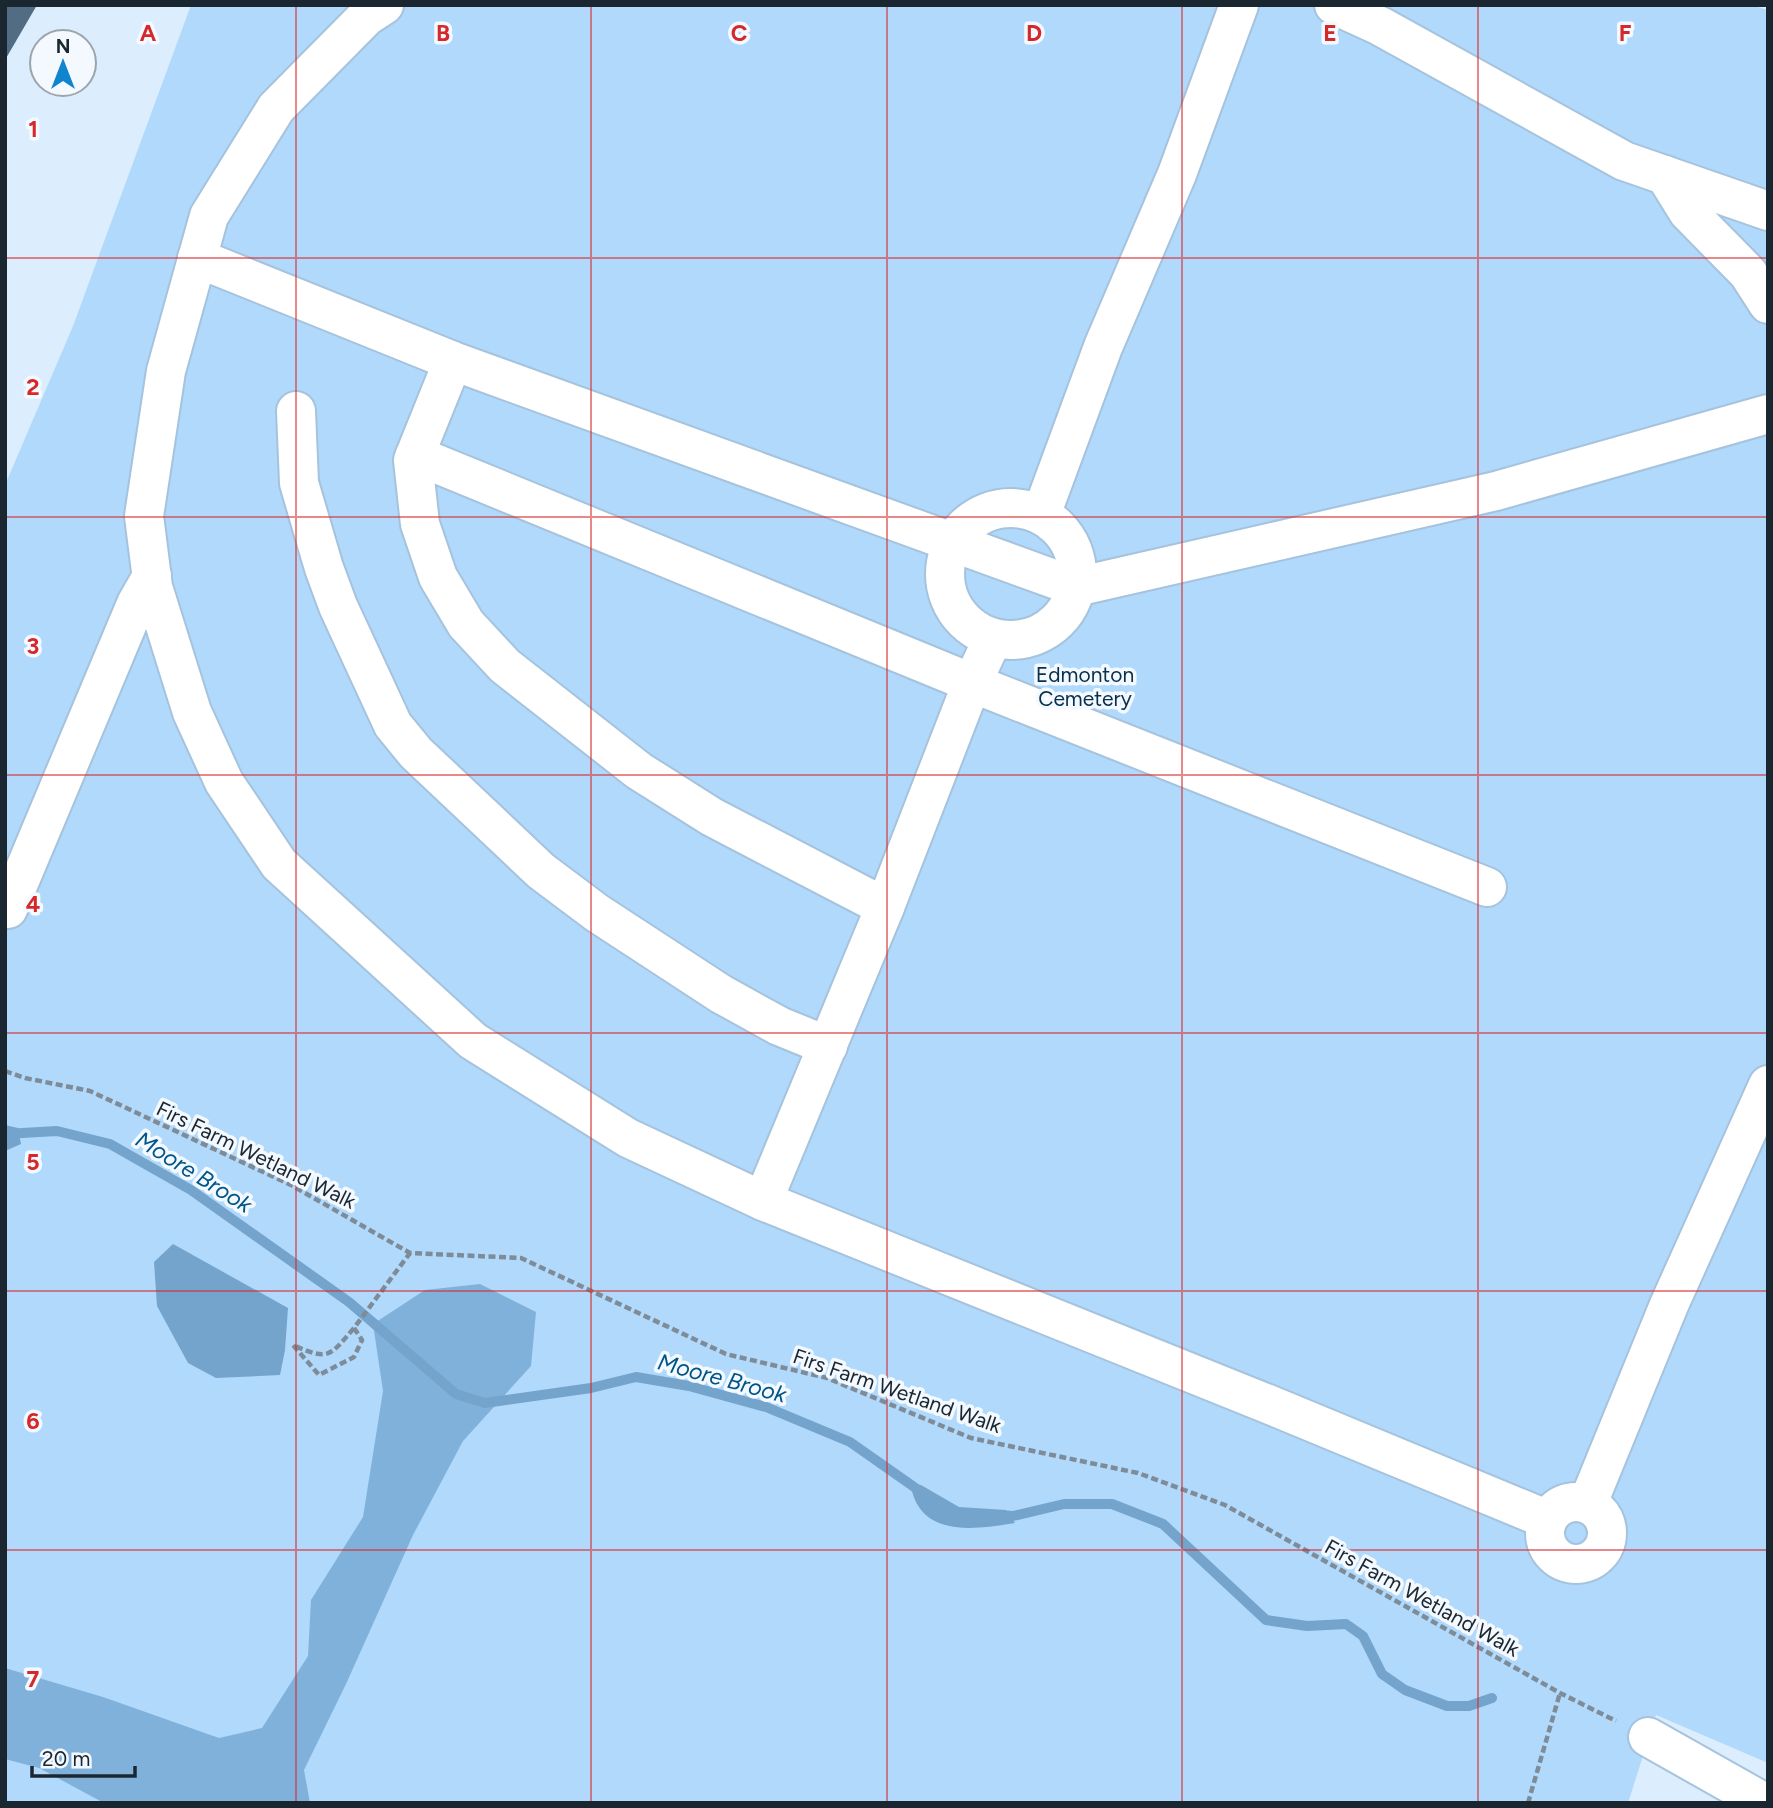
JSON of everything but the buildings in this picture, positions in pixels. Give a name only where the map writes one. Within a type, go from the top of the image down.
[{"type":"lane","points":[[384,5],[367,16],[276,108],[209,216],[166,371],[144,516],[153,587],[192,712],[224,782],[279,864],[473,1041],[628,1138],[763,1201],[1546,1519]]},
{"type":"lane","points":[[1041,515],[1103,347],[1177,174],[1239,5]]},
{"type":"lane","points":[[1334,5],[1380,26],[1624,161],[1768,211]]},
{"type":"lane","points":[[1665,175],[1688,212],[1748,273],[1768,304]]},
{"type":"lane","points":[[197,258],[453,361],[1076,587],[1496,491],[1768,414]]},
{"type":"lane","points":[[453,361],[413,460],[420,524],[438,578],[466,624],[505,666],[639,771],[712,817],[886,907]]},
{"type":"lane","points":[[296,411],[299,482],[324,568],[338,606],[393,725],[416,753],[541,871],[597,913],[721,994],[779,1026],[828,1046]]},
{"type":"lane","points":[[415,455],[972,683],[1487,887]]},
{"type":"lane","points":[[1015,507],[1051,520],[1073,550],[1076,587],[1060,619],[1029,638],[993,638],[966,624],[949,600],[943,570],[952,542],[978,515],[1015,507]]},
{"type":"lane","points":[[8,909],[136,604],[152,576]]},
{"type":"lane","points":[[763,1201],[886,907],[972,683],[993,638]]},
{"type":"lane","points":[[1588,1503],[1669,1305],[1768,1085]]},
{"type":"lane","points":[[1564,1503],[1588,1503],[1604,1517],[1608,1538],[1598,1557],[1578,1566],[1557,1559],[1544,1541],[1546,1519],[1564,1503]]},
{"type":"lane","points":[[1648,1737],[1765,1803]]},
{"type":"path","name":"Firs Farm Wetland Walk","points":[[5,1071],[25,1078],[90,1091],[291,1185],[410,1253],[521,1258],[726,1354],[827,1378],[971,1438],[1138,1473],[1225,1505],[1560,1693],[1648,1737]]},
{"type":"path","points":[[355,1327],[362,1340],[354,1357],[319,1376],[293,1345],[318,1356],[333,1352],[410,1253]]},
{"type":"path","points":[[1528,1803],[1560,1693]]},
{"type":"green space","name":"Edmonton Cemetery","points":[[191,5],[1751,5],[1768,10],[1768,1763],[1656,1715],[1628,1803],[5,1803],[5,485],[73,326]]},
{"type":"shaded area","points":[[5,1125],[18,1128],[21,1144],[5,1151]]},
{"type":"shaded area","points":[[173,1244],[288,1308],[280,1375],[216,1378],[188,1363],[157,1306],[154,1262]]},
{"type":"shaded area","points":[[480,1284],[536,1312],[531,1366],[463,1441],[413,1535],[304,1770],[310,1803],[104,1803],[39,1768],[5,1759],[5,1668],[103,1697],[219,1738],[262,1728],[308,1656],[311,1600],[363,1517],[383,1391],[373,1324],[425,1290]]},
{"type":"shaded area","points":[[921,1485],[959,1507],[1006,1510],[1015,1523],[969,1528],[940,1523],[928,1517],[918,1506],[912,1491]]},
{"type":"waterway","name":"Moore Brook","points":[[5,1134],[57,1131],[110,1144],[191,1190],[349,1302],[456,1394],[485,1403],[591,1388],[636,1377],[689,1386],[766,1407],[850,1442],[927,1496]]},
{"type":"waterway","name":"Moore Brook","points":[[998,1515],[1013,1516],[1064,1504],[1112,1504],[1163,1524],[1266,1620],[1307,1626],[1346,1624],[1363,1636],[1382,1674],[1405,1690],[1447,1706],[1469,1706],[1492,1698]]}]
